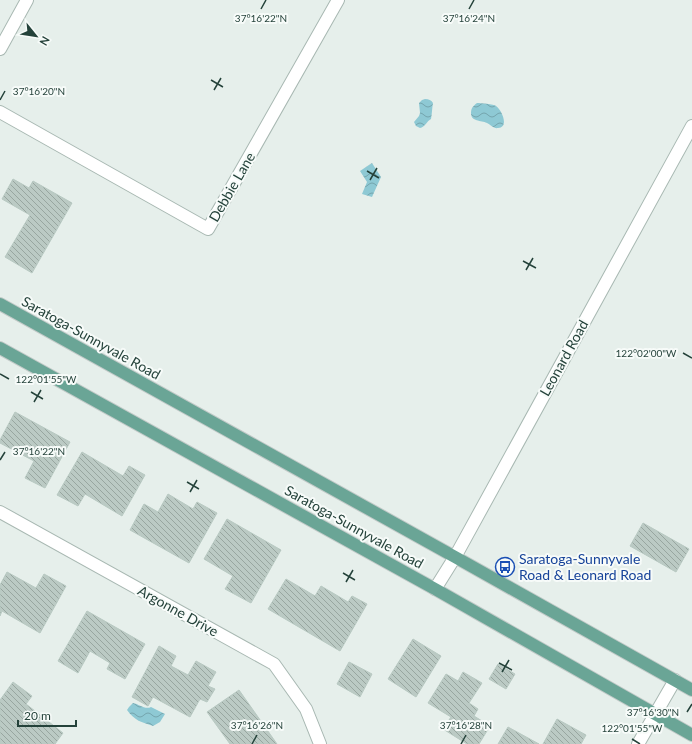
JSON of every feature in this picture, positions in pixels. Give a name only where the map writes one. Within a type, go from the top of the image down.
[{"type":"main road","name":"Saratoga-Sunnyvale Road","points":[[0,304],[692,690]]},
{"type":"main road","name":"Saratoga-Sunnyvale Road","points":[[0,348],[435,589],[692,736]]},
{"type":"street","points":[[0,49],[28,0]]},
{"type":"street","name":"Debbie Lane","points":[[0,112],[208,229],[338,0]]},
{"type":"street","name":"Leonard Road","points":[[435,589],[455,557],[692,126]]},
{"type":"street","name":"Argonne Drive","points":[[0,512],[274,664],[306,709],[320,744]]},
{"type":"street","points":[[638,744],[675,680]]},
{"type":"water","points":[[425,99],[430,100],[433,103],[431,119],[420,128],[416,126],[414,122],[420,113],[419,103]]},
{"type":"water","points":[[477,103],[496,106],[502,114],[504,121],[502,127],[495,128],[487,123],[474,119],[471,116],[471,110]]},
{"type":"water","points":[[372,163],[381,177],[372,197],[362,194],[367,182],[360,171]]},
{"type":"water","points":[[133,703],[144,707],[151,707],[165,714],[160,722],[153,726],[138,721],[127,710]]},
{"type":"building","points":[[13,179],[29,188],[33,181],[72,203],[32,273],[5,257],[30,215],[2,199]]},
{"type":"building","points":[[15,412],[70,442],[45,488],[25,478],[34,461],[0,443],[0,440]]},
{"type":"building","points":[[82,452],[123,476],[129,466],[145,475],[122,516],[85,494],[78,506],[57,495]]},
{"type":"building","points":[[168,494],[193,509],[197,502],[217,513],[189,563],[130,530],[144,504],[158,512]]},
{"type":"building","points":[[227,519],[281,550],[251,603],[225,589],[233,576],[204,559]]},
{"type":"building","points":[[643,523],[689,549],[676,572],[630,546]]},
{"type":"building","points":[[7,572],[36,588],[44,574],[66,586],[40,633],[2,611],[0,616],[0,585]]},
{"type":"building","points":[[286,579],[315,596],[321,586],[348,602],[352,596],[367,604],[340,651],[268,609]]},
{"type":"building","points":[[87,611],[145,644],[125,679],[107,669],[110,663],[90,651],[78,673],[58,661]]},
{"type":"building","points":[[413,639],[441,656],[416,697],[388,679]]},
{"type":"building","points":[[159,646],[176,656],[171,666],[188,675],[196,661],[216,672],[208,686],[215,689],[207,702],[200,699],[190,717],[153,697],[148,706],[132,697]]},
{"type":"building","points":[[349,662],[372,674],[360,697],[337,684]]},
{"type":"building","points":[[498,664],[515,674],[506,689],[489,679]]},
{"type":"building","points":[[463,672],[482,683],[469,703],[478,709],[474,716],[490,726],[479,744],[467,744],[443,729],[451,717],[428,703],[446,674],[458,681]]},
{"type":"building","points":[[13,682],[32,696],[26,704],[63,733],[55,744],[0,744],[0,700]]},
{"type":"building","points":[[239,690],[277,744],[230,744],[207,712]]},
{"type":"building","points":[[557,719],[586,735],[581,744],[543,744]]},
{"type":"building","points":[[508,727],[539,744],[498,744]]},
{"type":"place","name":"Saratoga-Sunnyvale Road & Leonard Road","points":[[505,567]]}]
